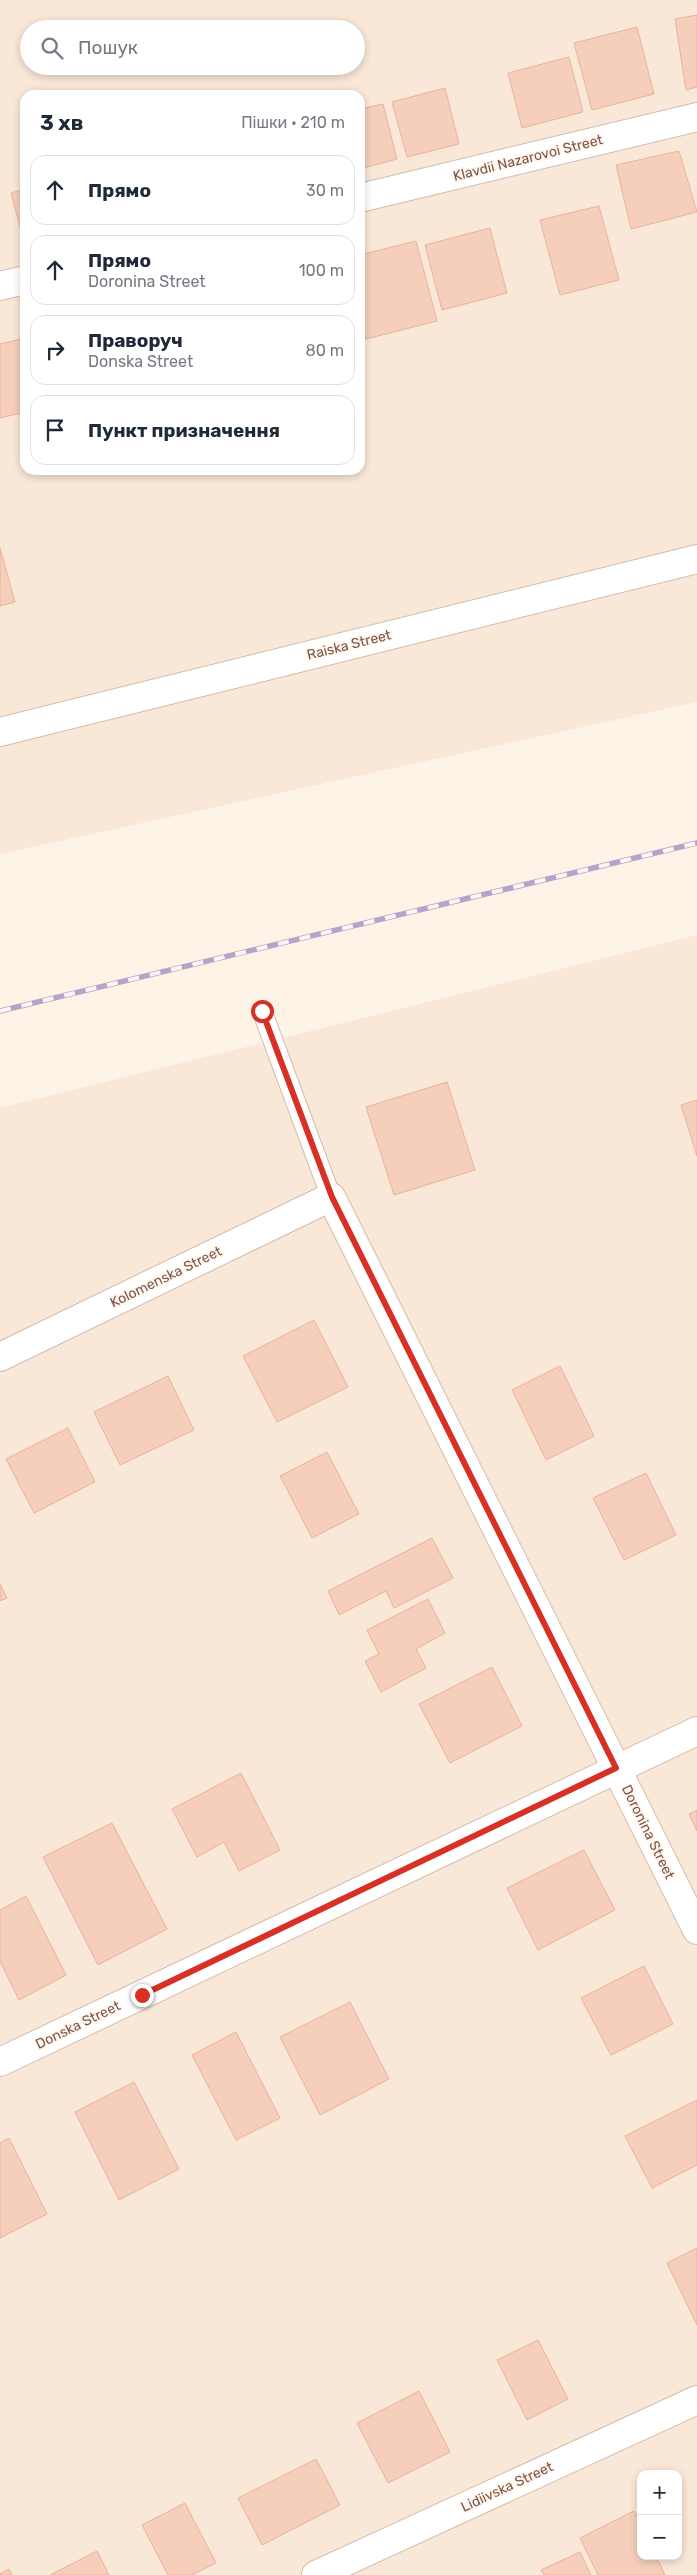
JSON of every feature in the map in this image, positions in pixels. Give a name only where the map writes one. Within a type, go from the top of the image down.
[{"type":"street","name":"Klavdii Nazarovoi Street","points":[[365,197],[697,117]]},
{"type":"street","points":[[0,286],[20,281]]},
{"type":"street","name":"Raiska Street","points":[[0,732],[697,559]]},
{"type":"street","name":"Kolomenska Street","points":[[0,1357],[332,1197]]},
{"type":"street","name":"Doronina Street","points":[[332,1197],[697,1930]]},
{"type":"street","name":"Donska Street","points":[[0,2062],[697,1731]]},
{"type":"street","name":"Lidiivska Street","points":[[316,2575],[697,2400]]},
{"type":"lane","points":[[262,1011],[332,1197]]},
{"type":"shaded area","points":[[0,0],[697,0],[697,702],[0,854]]},
{"type":"shaded area","points":[[697,935],[697,2575],[0,2575],[0,1108]]},
{"type":"building","points":[[697,15],[697,87],[686,90],[675,19]]},
{"type":"building","points":[[637,27],[654,94],[592,110],[574,43]]},
{"type":"building","points":[[569,57],[583,112],[522,128],[508,73]]},
{"type":"building","points":[[445,88],[459,144],[407,157],[392,102]]},
{"type":"building","points":[[383,104],[397,159],[365,168],[365,108]]},
{"type":"building","points":[[679,151],[697,212],[631,229],[616,165]]},
{"type":"building","points":[[20,190],[20,226],[11,193]]},
{"type":"building","points":[[599,206],[619,280],[560,295],[540,220]]},
{"type":"building","points":[[490,228],[507,293],[442,310],[425,245]]},
{"type":"building","points":[[416,241],[437,321],[366,339],[365,254]]},
{"type":"building","points":[[20,339],[20,413],[0,418],[0,344]]},
{"type":"building","points":[[0,548],[15,602],[0,606]]},
{"type":"building","points":[[447,1082],[475,1170],[394,1195],[366,1107]]},
{"type":"building","points":[[697,1100],[697,1156],[681,1105]]},
{"type":"building","points":[[314,1320],[348,1387],[277,1422],[243,1356]]},
{"type":"building","points":[[560,1366],[594,1436],[546,1460],[512,1390]]},
{"type":"building","points":[[168,1376],[194,1430],[120,1465],[94,1412]]},
{"type":"building","points":[[68,1428],[95,1482],[34,1513],[6,1459]]},
{"type":"building","points":[[327,1452],[359,1514],[312,1538],[280,1476]]},
{"type":"building","points":[[646,1473],[676,1535],[624,1560],[593,1498]]},
{"type":"building","points":[[432,1538],[453,1578],[394,1608],[386,1591],[339,1615],[328,1591]]},
{"type":"building","points":[[0,1584],[7,1598],[0,1601]]},
{"type":"building","points":[[428,1599],[445,1633],[416,1649],[426,1668],[381,1692],[365,1661],[379,1654],[367,1630]]},
{"type":"building","points":[[492,1667],[522,1726],[450,1763],[419,1704]]},
{"type":"building","points":[[241,1773],[280,1850],[239,1871],[224,1842],[197,1857],[172,1809]]},
{"type":"building","points":[[697,1810],[697,1831],[689,1814]]},
{"type":"building","points":[[112,1823],[167,1929],[98,1965],[43,1857]]},
{"type":"building","points":[[584,1850],[615,1910],[538,1950],[507,1888]]},
{"type":"building","points":[[26,1896],[66,1975],[19,2000],[0,1961],[0,1910]]},
{"type":"building","points":[[644,1966],[673,2024],[611,2055],[581,1998]]},
{"type":"building","points":[[350,2002],[389,2079],[320,2115],[280,2037]]},
{"type":"building","points":[[236,2032],[280,2118],[236,2140],[192,2055]]},
{"type":"building","points":[[134,2082],[179,2169],[119,2200],[75,2112]]},
{"type":"building","points":[[697,2100],[697,2165],[652,2188],[625,2136]]},
{"type":"building","points":[[9,2138],[47,2214],[0,2238],[0,2143]]},
{"type":"building","points":[[697,2248],[697,2325],[667,2263]]},
{"type":"building","points":[[538,2340],[568,2399],[527,2420],[497,2360]]},
{"type":"building","points":[[419,2391],[450,2452],[388,2483],[357,2423]]},
{"type":"building","points":[[316,2459],[340,2505],[262,2545],[238,2498]]},
{"type":"building","points":[[185,2503],[216,2563],[192,2575],[168,2575],[142,2525]]},
{"type":"building","points":[[634,2511],[637,2517],[637,2560],[658,2560],[665,2575],[598,2575],[580,2538]]},
{"type":"building","points":[[97,2551],[109,2575],[50,2575]]},
{"type":"building","points":[[580,2552],[591,2575],[544,2575],[541,2570]]},
{"type":"building","points":[[9,2569],[12,2575],[0,2575],[0,2574]]},
{"type":"railway","points":[[0,1011],[697,843]]},
{"type":"route","points":[[142,1995],[616,1768],[332,1197],[262,1011]]}]
